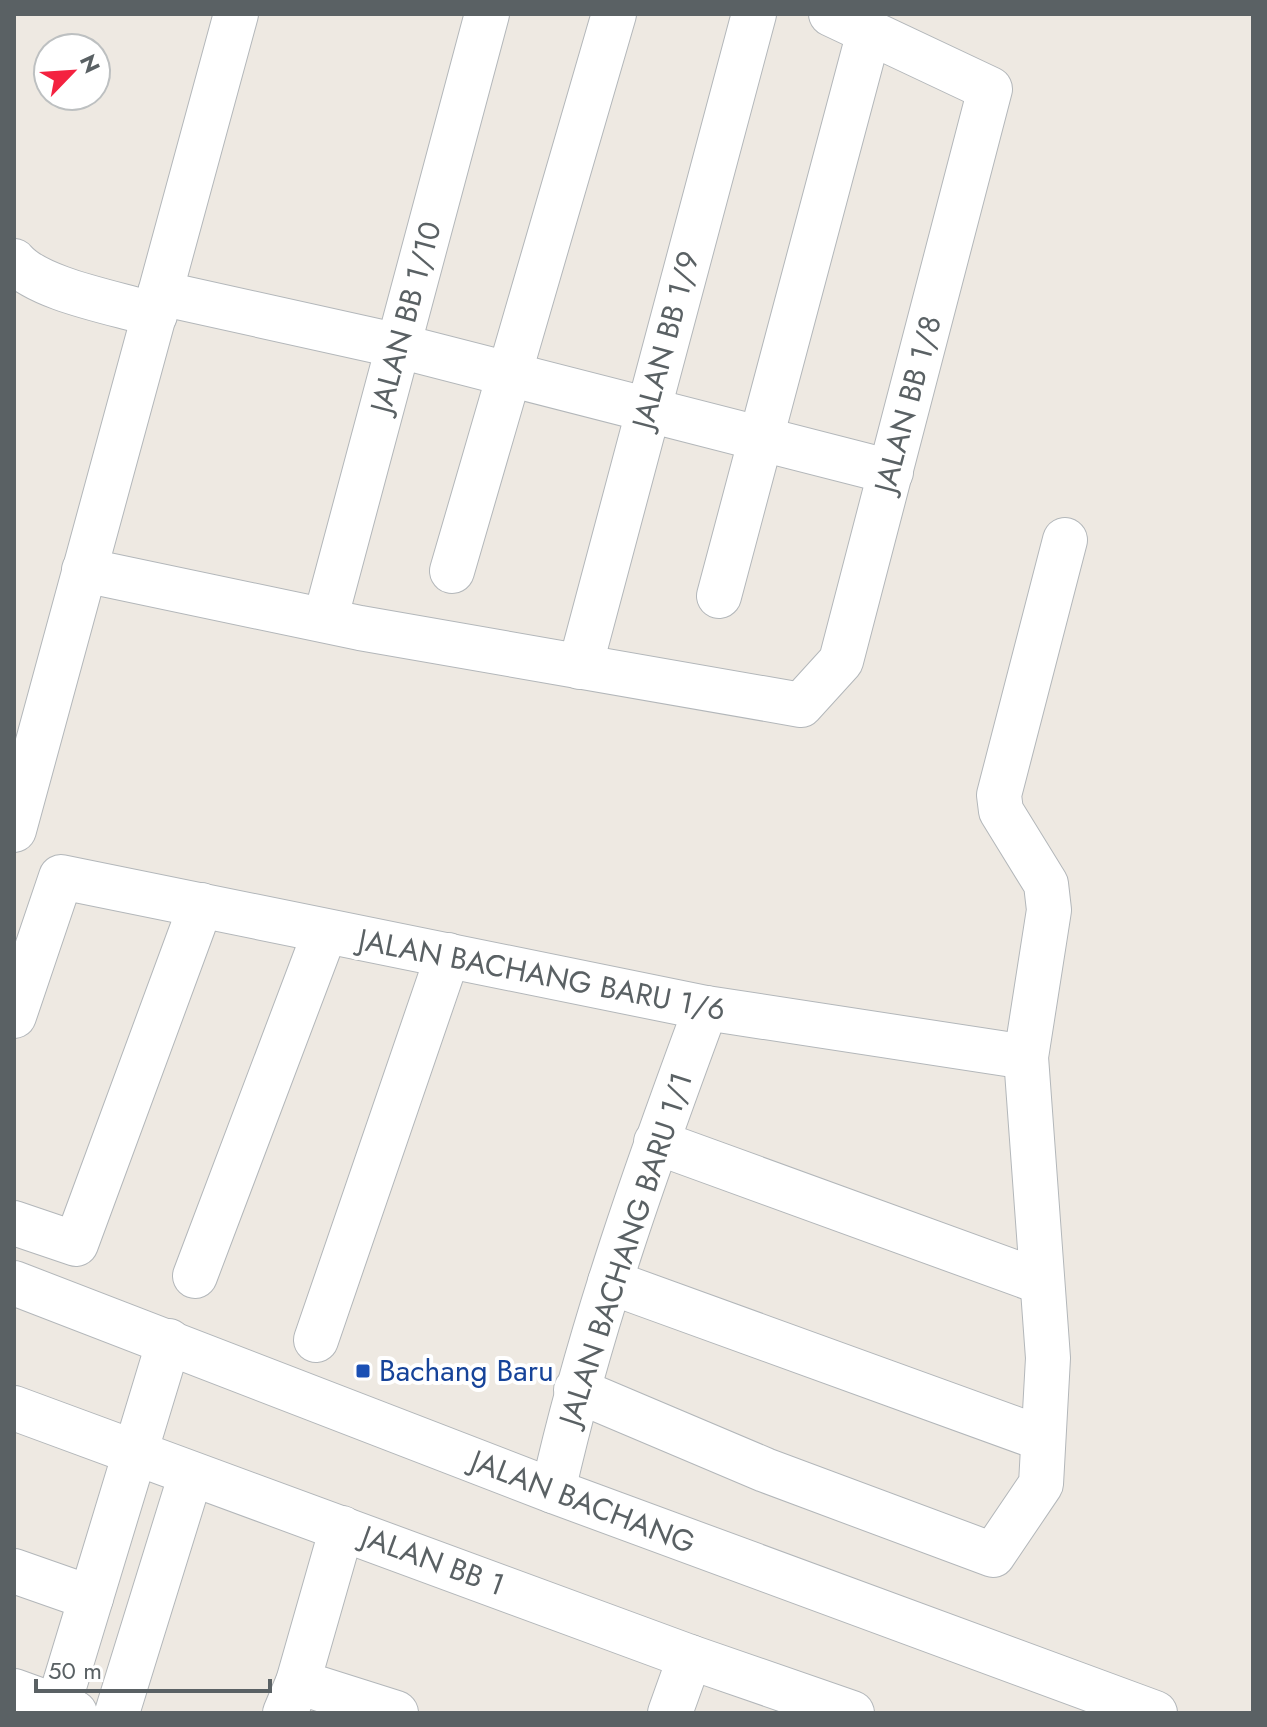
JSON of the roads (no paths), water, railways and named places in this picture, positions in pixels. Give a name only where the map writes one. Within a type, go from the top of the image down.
[{"type":"street","points":[[14,830],[236,14]]},
{"type":"street","name":"JALAN BB 1/10","points":[[325,620],[487,14]]},
{"type":"street","points":[[452,571],[614,14]]},
{"type":"street","name":"JALAN BB 1/9","points":[[580,667],[754,14]]},
{"type":"street","points":[[719,596],[758,438],[850,23]]},
{"type":"street","name":"JALAN BB 1/8","points":[[580,667],[801,705],[841,661],[990,89],[850,23]]},
{"type":"street","points":[[14,261],[22,270],[53,284],[399,346],[891,472]]},
{"type":"street","points":[[576,1390],[765,1470],[993,1555],[1041,1484],[1048,1358],[1026,1057],[1049,910],[1046,884],[1001,811],[999,795],[1065,540]]},
{"type":"street","points":[[84,570],[325,620],[580,667]]},
{"type":"street","name":"JALAN BACHANG BARU 1/6","points":[[14,1016],[61,877],[706,1008],[1026,1057]]},
{"type":"street","points":[[14,1223],[76,1244],[201,905]]},
{"type":"street","points":[[195,1276],[325,932]]},
{"type":"street","points":[[316,1340],[448,955]]},
{"type":"street","name":"JALAN BACHANG BARU 1/1","points":[[553,1491],[576,1390],[610,1282],[656,1142],[706,1008]]},
{"type":"street","points":[[656,1142],[1041,1282]]},
{"type":"street","points":[[610,1282],[1043,1439]]},
{"type":"street","name":"JALAN BACHANG","points":[[14,1283],[553,1491],[1155,1713]]},
{"type":"street","points":[[14,1691],[63,1711],[91,1598],[169,1341]]},
{"type":"street","name":"JALAN BB 1","points":[[14,1408],[690,1657],[852,1713]]},
{"type":"street","points":[[117,1713],[191,1474]]},
{"type":"street","points":[[342,1528],[292,1697],[396,1713]]},
{"type":"street","points":[[14,1571],[91,1598]]},
{"type":"street","points":[[670,1713],[690,1657]]},
{"type":"place","name":"Bachang Baru","points":[[363,1371]]}]
